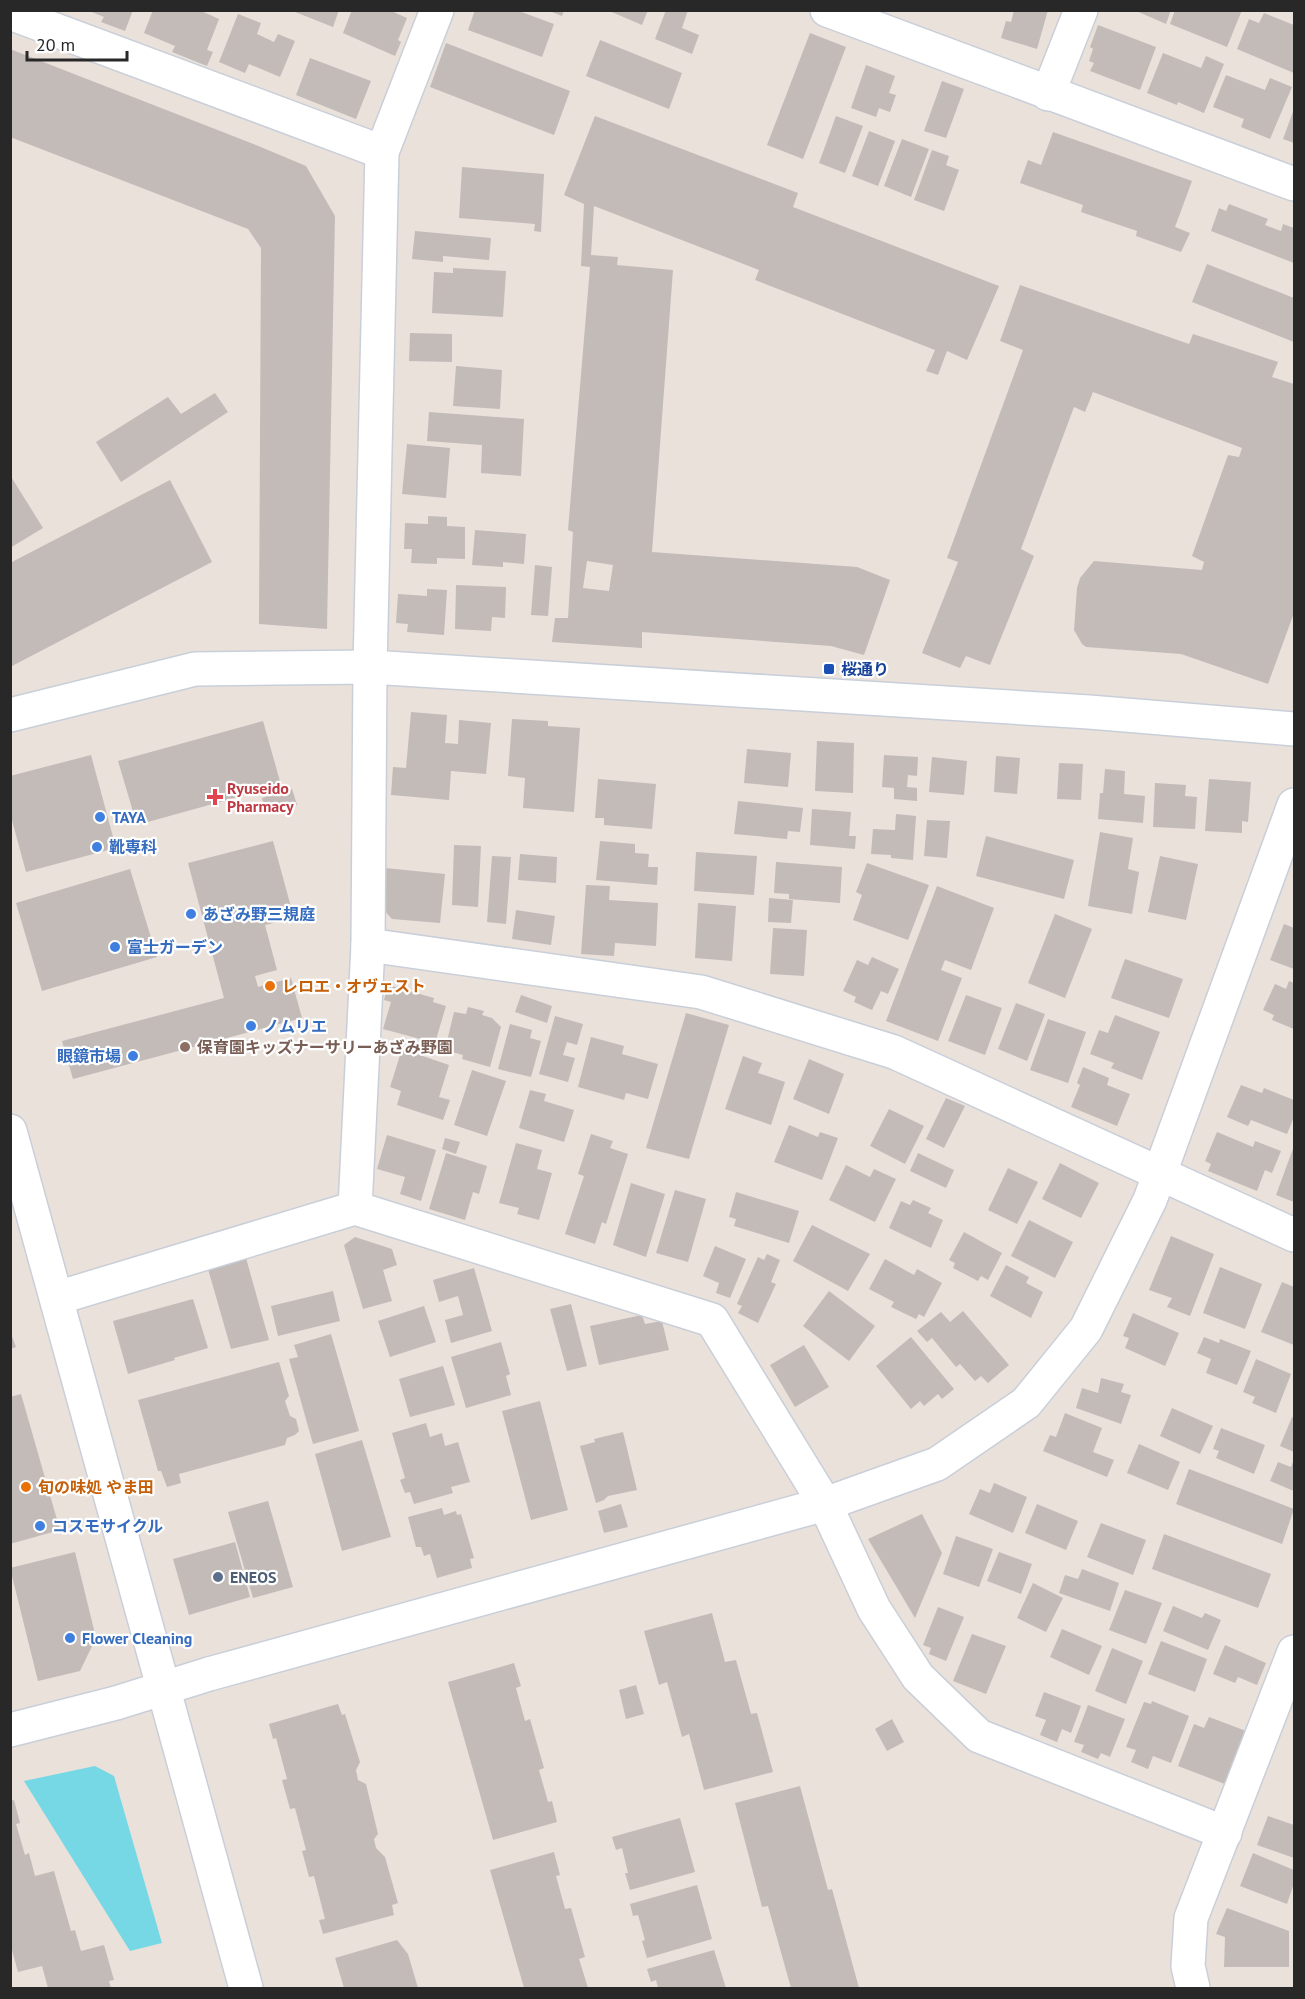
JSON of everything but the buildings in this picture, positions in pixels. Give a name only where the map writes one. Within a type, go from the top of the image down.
[{"type":"street","points":[[354,1208],[368,945],[370,667],[382,152],[437,10]]},
{"type":"street","points":[[827,10],[1294,184]]},
{"type":"street","points":[[1048,94],[1081,10]]},
{"type":"street","points":[[10,13],[382,152]]},
{"type":"street","points":[[10,715],[195,669],[370,667],[1089,712],[1294,729]]},
{"type":"street","points":[[10,1731],[825,1504],[937,1464],[1026,1402],[1086,1329],[1150,1200],[1294,805]]},
{"type":"street","points":[[368,945],[701,992],[894,1052],[1294,1235]]},
{"type":"street","points":[[10,1131],[246,1989]]},
{"type":"street","points":[[57,1298],[354,1208],[712,1320],[825,1504],[874,1609],[918,1677],[980,1736],[1225,1833]]},
{"type":"street","points":[[1193,1989],[1188,1966],[1191,1918],[1294,1652]]},
{"type":"water","points":[[95,1766],[114,1776],[162,1943],[130,1951],[24,1781]]},
{"type":"place","name":"桜通り","points":[[829,669]]},
{"type":"place","name":"Ryuseido Pharmacy","points":[[215,797]]},
{"type":"place","name":"TAYA","points":[[100,817]]},
{"type":"place","name":"靴専科","points":[[97,847]]},
{"type":"place","name":"あざみ野三規庭","points":[[191,914]]},
{"type":"place","name":"富士ガーデン","points":[[115,947]]},
{"type":"place","name":"レロエ・オヴェスト","points":[[270,986]]},
{"type":"place","name":"ノムリエ","points":[[251,1026]]},
{"type":"place","name":"保育園キッズナーサリーあざみ野園","points":[[185,1047]]},
{"type":"place","name":"眼鏡市場","points":[[133,1056]]},
{"type":"place","name":"旬の味処 やま田","points":[[26,1487]]},
{"type":"place","name":"コスモサイクル","points":[[40,1526]]},
{"type":"place","name":"ENEOS","points":[[218,1577]]},
{"type":"place","name":"Flower Cleaning","points":[[70,1638]]}]
